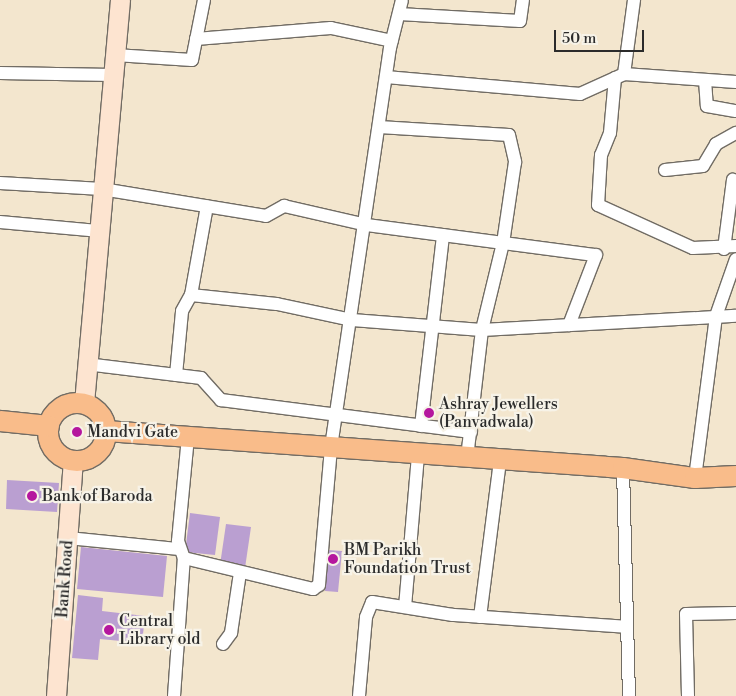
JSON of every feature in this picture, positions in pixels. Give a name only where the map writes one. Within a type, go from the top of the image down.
[{"type":"main road","points":[[84,403],[120,0]]},
{"type":"main road","points":[[84,403],[99,411],[106,431],[99,452],[73,461],[56,453],[48,432],[60,407],[84,403]]},
{"type":"main road","points":[[0,420],[48,432]]},
{"type":"main road","points":[[106,431],[623,468],[695,478],[736,476]]},
{"type":"main road","points":[[0,432],[48,432]]},
{"type":"main road","name":"Bank Road","points":[[56,696],[73,461]]},
{"type":"street","points":[[115,55],[192,60],[204,0]]},
{"type":"street","points":[[68,538],[182,553],[240,573],[313,589],[318,585],[331,448],[367,225],[386,77],[392,40],[402,0]]},
{"type":"street","points":[[398,14],[520,21],[523,0]]},
{"type":"street","points":[[634,0],[610,133],[601,154],[598,205],[693,248],[730,248],[733,180]]},
{"type":"street","points":[[196,39],[331,28],[392,40]]},
{"type":"street","points":[[0,73],[113,75]]},
{"type":"street","points":[[386,77],[580,94],[619,76],[736,82]]},
{"type":"street","points":[[705,80],[706,106],[736,112]]},
{"type":"street","points":[[379,127],[509,135],[515,162],[503,243],[482,330],[467,458]]},
{"type":"street","points":[[665,170],[703,166],[716,144],[736,133]]},
{"type":"street","points":[[0,175],[102,186],[266,216],[284,206],[367,225],[596,255],[569,325]]},
{"type":"street","points":[[0,183],[102,186]]},
{"type":"street","points":[[176,375],[182,311],[191,295],[207,206]]},
{"type":"street","points":[[0,222],[98,231]]},
{"type":"street","points":[[421,426],[443,235]]},
{"type":"street","points":[[695,478],[716,316],[736,259]]},
{"type":"street","points":[[191,295],[277,304],[352,320],[482,330],[736,316]]},
{"type":"street","points":[[86,364],[201,378],[221,400],[471,432]]},
{"type":"street","points":[[174,696],[188,437]]},
{"type":"street","points":[[405,607],[418,454]]},
{"type":"street","points":[[480,617],[500,460]]},
{"type":"street","points":[[623,468],[629,696]]},
{"type":"street","points":[[223,644],[231,633],[240,573]]},
{"type":"street","points":[[358,696],[368,608],[372,602],[480,617],[627,627]]},
{"type":"street","points":[[688,696],[686,614],[736,613]]},
{"type":"building","name":"Bank of Baroda","points":[[7,480],[59,483],[57,512],[6,509]]},
{"type":"building","points":[[190,513],[220,517],[215,555],[185,552]]},
{"type":"building","points":[[226,524],[251,527],[245,568],[220,565]]},
{"type":"building","points":[[81,547],[167,556],[163,597],[77,589]]},
{"type":"building","points":[[328,550],[342,551],[338,592],[325,591]]},
{"type":"building","name":"Central Library old","points":[[78,595],[103,598],[102,611],[145,616],[142,643],[100,639],[98,660],[72,658]]},
{"type":"place","name":"Ashray Jewellers (Panvadwala)","points":[[429,413]]},
{"type":"place","name":"Mandvi Gate","points":[[77,432]]},
{"type":"place","name":"Bank of Baroda","points":[[32,496]]},
{"type":"place","name":"BM Parikh Foundation Trust","points":[[333,559]]},
{"type":"place","name":"Central Library old","points":[[109,630]]}]
